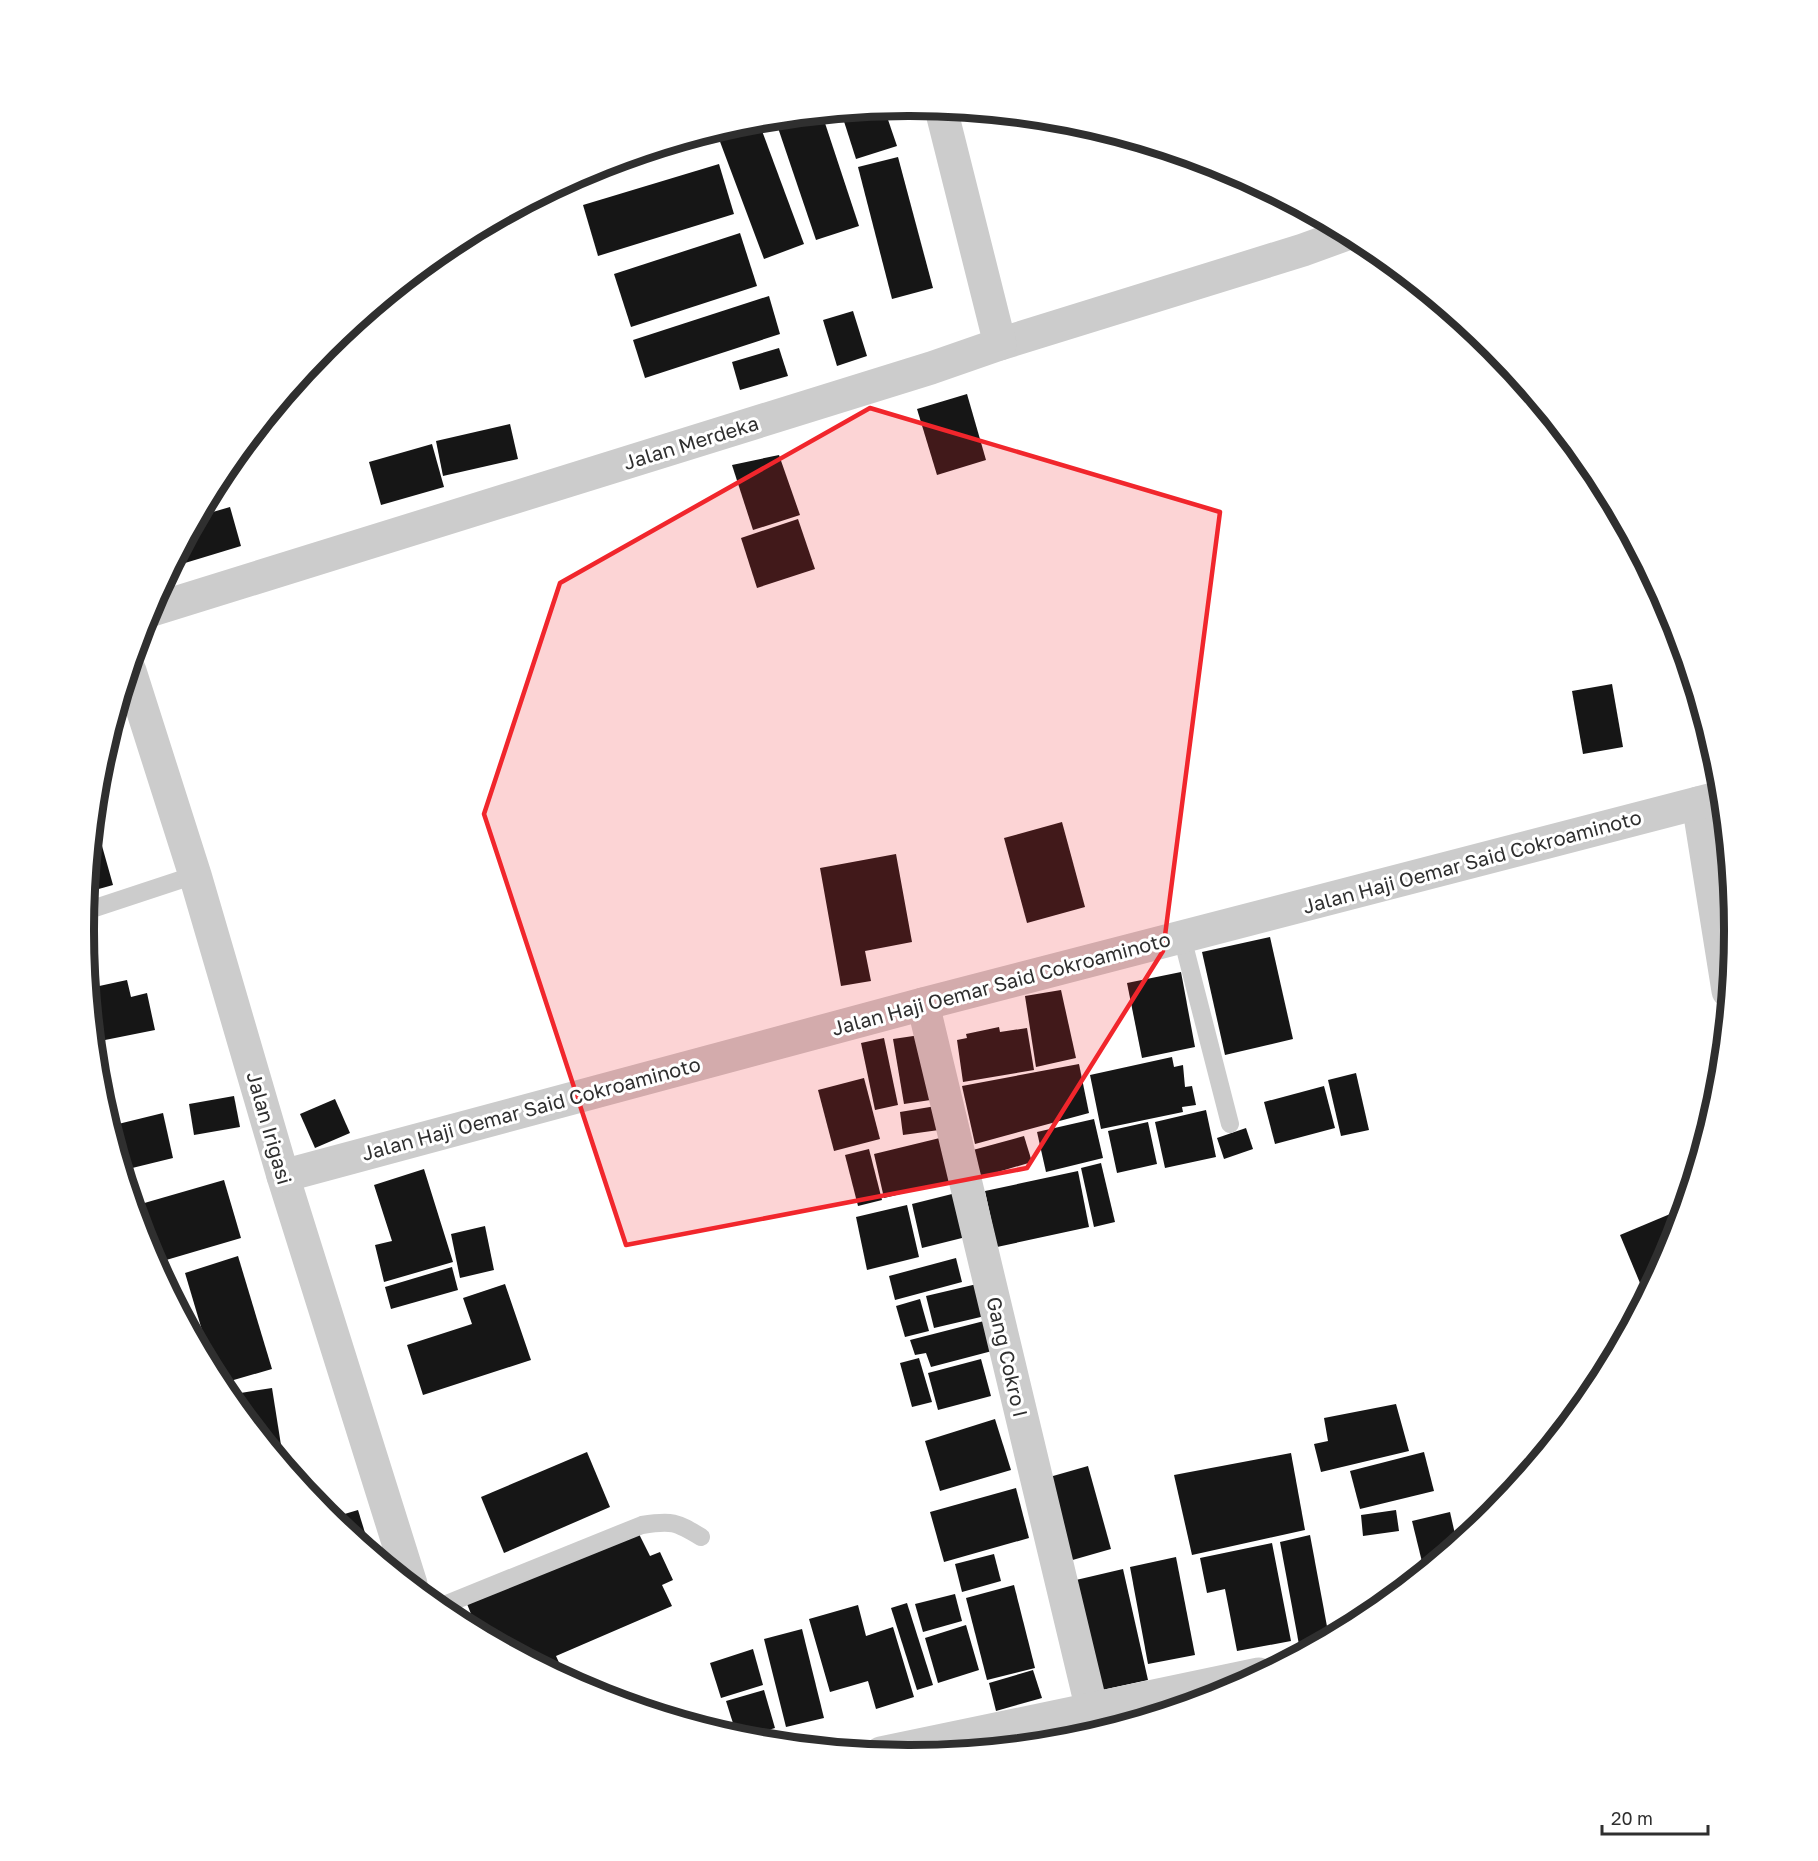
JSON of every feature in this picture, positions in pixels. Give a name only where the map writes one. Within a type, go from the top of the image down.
[{"type":"street","points":[[942,117],[1000,344]]},
{"type":"street","name":"Jalan Merdeka","points":[[163,606],[931,368],[1337,238]]},
{"type":"street","name":"Jalan Irigasi","points":[[134,683],[195,875],[283,1176],[407,1572]]},
{"type":"street","points":[[1709,800],[1723,945]]},
{"type":"street","name":"Jalan Haji Oemar Said Cokroaminoto","points":[[283,1176],[923,1004],[1709,800]]},
{"type":"street","name":"Gang Cokro I","points":[[923,1004],[1092,1710]]},
{"type":"street","points":[[923,1744],[1224,1681]]},
{"type":"lane","points":[[95,908],[195,875]]},
{"type":"lane","points":[[1182,937],[1230,1124]]},
{"type":"lane","points":[[449,1603],[642,1525],[664,1521],[677,1523],[701,1537]]},
{"type":"highlighted area","points":[[870,408],[1220,512],[1163,951],[1027,1168],[626,1245],[484,814],[560,583]]},
{"type":"building","points":[[887,117],[897,146],[856,159],[843,119]]},
{"type":"building","points":[[824,121],[859,226],[816,240],[778,127]]},
{"type":"building","points":[[762,130],[804,244],[764,259],[719,139]]},
{"type":"building","points":[[898,157],[933,288],[892,299],[858,167]]},
{"type":"building","points":[[719,164],[734,214],[598,256],[583,205]]},
{"type":"building","points":[[740,233],[757,286],[631,327],[614,274]]},
{"type":"building","points":[[769,296],[780,334],[645,378],[633,340]]},
{"type":"building","points":[[853,311],[867,356],[837,366],[823,320]]},
{"type":"building","points":[[779,348],[788,376],[740,390],[732,362]]},
{"type":"building","points":[[967,394],[986,460],[937,475],[917,409]]},
{"type":"building","points":[[510,424],[518,459],[443,476],[436,441]]},
{"type":"building","points":[[432,444],[444,487],[381,505],[369,462]]},
{"type":"building","points":[[779,455],[800,515],[753,530],[732,465]]},
{"type":"building","points":[[230,507],[241,546],[185,563],[184,559],[210,513]]},
{"type":"building","points":[[798,519],[815,569],[757,588],[741,538]]},
{"type":"building","points":[[1612,684],[1623,747],[1583,754],[1572,691]]},
{"type":"building","points":[[1062,822],[1085,907],[1027,923],[1004,838]]},
{"type":"building","points":[[100,838],[113,885],[96,890]]},
{"type":"building","points":[[896,854],[912,942],[865,951],[871,981],[841,986],[820,868]]},
{"type":"building","points":[[1270,937],[1293,1039],[1225,1055],[1202,952]]},
{"type":"building","points":[[1181,972],[1195,1047],[1142,1058],[1127,983]]},
{"type":"building","points":[[127,980],[131,997],[147,993],[155,1030],[102,1041],[96,987]]},
{"type":"building","points":[[1061,990],[1076,1058],[1036,1067],[1025,996]]},
{"type":"building","points":[[999,1027],[1000,1032],[1027,1028],[1034,1070],[963,1082],[957,1040],[967,1038],[966,1034]]},
{"type":"building","points":[[927,1034],[937,1099],[904,1104],[893,1039]]},
{"type":"building","points":[[884,1038],[898,1105],[875,1110],[861,1043]]},
{"type":"building","points":[[1172,1057],[1174,1067],[1183,1065],[1185,1087],[1192,1086],[1196,1105],[1182,1107],[1183,1112],[1101,1129],[1090,1075]]},
{"type":"building","points":[[1079,1064],[1089,1113],[975,1144],[962,1086]]},
{"type":"building","points":[[1356,1073],[1369,1130],[1341,1136],[1328,1080]]},
{"type":"building","points":[[864,1078],[880,1139],[834,1151],[818,1090]]},
{"type":"building","points":[[1324,1086],[1335,1128],[1275,1144],[1264,1102]]},
{"type":"building","points":[[234,1096],[240,1127],[194,1135],[189,1104]]},
{"type":"building","points":[[335,1099],[350,1133],[315,1148],[300,1114]]},
{"type":"building","points":[[942,1105],[946,1129],[903,1135],[900,1112]]},
{"type":"building","points":[[1206,1110],[1216,1157],[1165,1168],[1155,1122]]},
{"type":"building","points":[[163,1113],[173,1158],[131,1168],[118,1124]]},
{"type":"building","points":[[1094,1119],[1103,1158],[1046,1172],[1037,1132]]},
{"type":"building","points":[[1148,1122],[1157,1164],[1117,1173],[1108,1131]]},
{"type":"building","points":[[1246,1128],[1253,1149],[1224,1159],[1217,1138]]},
{"type":"building","points":[[1024,1136],[1032,1162],[981,1177],[973,1150]]},
{"type":"building","points":[[944,1137],[954,1181],[884,1198],[874,1154]]},
{"type":"building","points":[[869,1149],[882,1200],[858,1206],[845,1155]]},
{"type":"building","points":[[1101,1163],[1115,1222],[1094,1227],[1081,1168]]},
{"type":"building","points":[[424,1169],[453,1262],[384,1282],[375,1245],[392,1241],[374,1185]]},
{"type":"building","points":[[1078,1171],[1089,1227],[997,1247],[985,1191]]},
{"type":"building","points":[[224,1180],[241,1238],[165,1260],[142,1204]]},
{"type":"building","points":[[956,1193],[966,1237],[922,1248],[912,1204]]},
{"type":"building","points":[[907,1205],[919,1257],[867,1270],[856,1217]]},
{"type":"building","points":[[1672,1213],[1642,1287],[1620,1235]]},
{"type":"building","points":[[485,1226],[494,1270],[460,1278],[451,1234]]},
{"type":"building","points":[[238,1256],[272,1369],[231,1381],[205,1339],[185,1273]]},
{"type":"building","points":[[956,1258],[962,1282],[895,1300],[889,1276]]},
{"type":"building","points":[[452,1267],[458,1290],[391,1309],[385,1287]]},
{"type":"building","points":[[505,1284],[531,1360],[423,1395],[407,1345],[472,1324],[463,1298]]},
{"type":"building","points":[[977,1284],[985,1316],[934,1328],[926,1296]]},
{"type":"building","points":[[920,1299],[929,1331],[905,1337],[896,1306]]},
{"type":"building","points":[[984,1321],[992,1351],[931,1367],[926,1353],[915,1355],[910,1340]]},
{"type":"building","points":[[919,1358],[932,1402],[912,1407],[900,1363]]},
{"type":"building","points":[[981,1359],[991,1396],[938,1410],[928,1373]]},
{"type":"building","points":[[272,1388],[282,1449],[263,1426],[239,1393]]},
{"type":"building","points":[[1396,1404],[1409,1451],[1321,1472],[1314,1444],[1328,1441],[1324,1418]]},
{"type":"building","points":[[995,1419],[1011,1470],[940,1491],[925,1441]]},
{"type":"building","points":[[587,1452],[610,1507],[504,1553],[481,1497]]},
{"type":"building","points":[[1424,1452],[1434,1491],[1360,1509],[1350,1471]]},
{"type":"building","points":[[1291,1453],[1305,1530],[1192,1555],[1174,1475]]},
{"type":"building","points":[[1088,1466],[1111,1549],[1069,1561],[1046,1478]]},
{"type":"building","points":[[1016,1488],[1029,1538],[944,1562],[930,1512]]},
{"type":"building","points":[[358,1510],[366,1536],[365,1536],[342,1515]]},
{"type":"building","points":[[1396,1510],[1399,1531],[1363,1536],[1361,1515]]},
{"type":"building","points":[[1450,1512],[1455,1534],[1422,1563],[1412,1521]]},
{"type":"building","points":[[638,1532],[650,1556],[660,1552],[673,1580],[662,1585],[672,1606],[556,1656],[561,1666],[473,1618],[467,1604]]},
{"type":"building","points":[[1310,1535],[1328,1629],[1299,1645],[1280,1542]]},
{"type":"building","points":[[1272,1543],[1291,1641],[1237,1651],[1225,1589],[1207,1593],[1200,1558]]},
{"type":"building","points":[[994,1554],[1001,1581],[962,1592],[955,1564]]},
{"type":"building","points":[[1176,1557],[1195,1655],[1148,1664],[1130,1567]]},
{"type":"building","points":[[1123,1569],[1148,1680],[1102,1690],[1076,1580]]},
{"type":"building","points":[[1014,1585],[1035,1668],[987,1680],[966,1598]]},
{"type":"building","points":[[955,1594],[962,1621],[923,1632],[915,1604]]},
{"type":"building","points":[[907,1603],[933,1685],[917,1690],[891,1608]]},
{"type":"building","points":[[858,1605],[866,1636],[893,1627],[914,1697],[876,1709],[868,1681],[830,1692],[809,1619]]},
{"type":"building","points":[[966,1625],[979,1670],[938,1683],[925,1638]]},
{"type":"building","points":[[802,1629],[824,1718],[786,1727],[764,1639]]},
{"type":"building","points":[[753,1649],[763,1685],[721,1698],[710,1663]]},
{"type":"building","points":[[1033,1670],[1042,1698],[996,1711],[989,1683]]},
{"type":"building","points":[[764,1690],[775,1728],[764,1731],[734,1725],[726,1701]]}]
